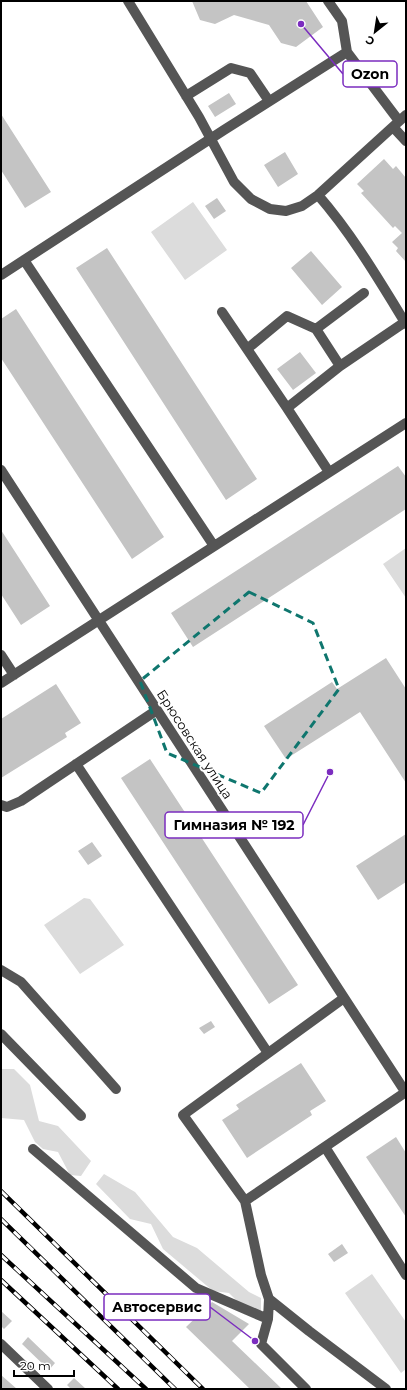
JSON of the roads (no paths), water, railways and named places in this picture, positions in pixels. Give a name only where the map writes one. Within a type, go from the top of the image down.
[{"type":"street","points":[[128,1],[186,96],[234,182],[252,199],[270,209],[286,211],[302,206],[318,195],[399,121]]},
{"type":"street","points":[[328,1],[342,21],[347,52],[399,121],[406,141]]},
{"type":"street","points":[[1,274],[347,52]]},
{"type":"street","points":[[186,96],[231,68],[250,73],[269,102]]},
{"type":"street","points":[[287,408],[340,366],[405,323],[380,280],[330,209],[318,195]]},
{"type":"street","points":[[24,260],[214,546]]},
{"type":"street","points":[[316,329],[364,293]]},
{"type":"street","points":[[222,312],[329,472]]},
{"type":"street","points":[[247,349],[287,316],[316,329],[340,366]]},
{"type":"street","points":[[1,683],[406,423]]},
{"type":"street","name":"Брюсовская улица","points":[[1,470],[406,1093]]},
{"type":"street","points":[[1,656],[14,675]]},
{"type":"street","points":[[3,807],[21,801],[157,710]]},
{"type":"street","points":[[76,764],[268,1053]]},
{"type":"street","points":[[1,970],[21,982],[116,1089]]},
{"type":"street","points":[[306,1389],[261,1344],[268,1319],[269,1299],[261,1275],[244,1197],[183,1115],[344,998]]},
{"type":"street","points":[[1,1034],[81,1116]]},
{"type":"street","points":[[245,1201],[406,1093]]},
{"type":"street","points":[[325,1147],[406,1275]]},
{"type":"street","points":[[32,1149],[196,1288],[268,1319]]},
{"type":"street","points":[[269,1299],[386,1389]]},
{"type":"street","points":[[1,1344],[48,1389]]},
{"type":"railway","points":[[1,1191],[203,1389]]},
{"type":"railway","points":[[1,1219],[175,1389]]},
{"type":"railway","points":[[1,1255],[146,1389]]},
{"type":"railway","points":[[1,1280],[118,1389]]},
{"type":"place","name":"Ozon","points":[[301,24]]},
{"type":"place","name":"Гимназия № 192","points":[[330,772]]},
{"type":"place","name":"Автосервис","points":[[255,1341]]}]
